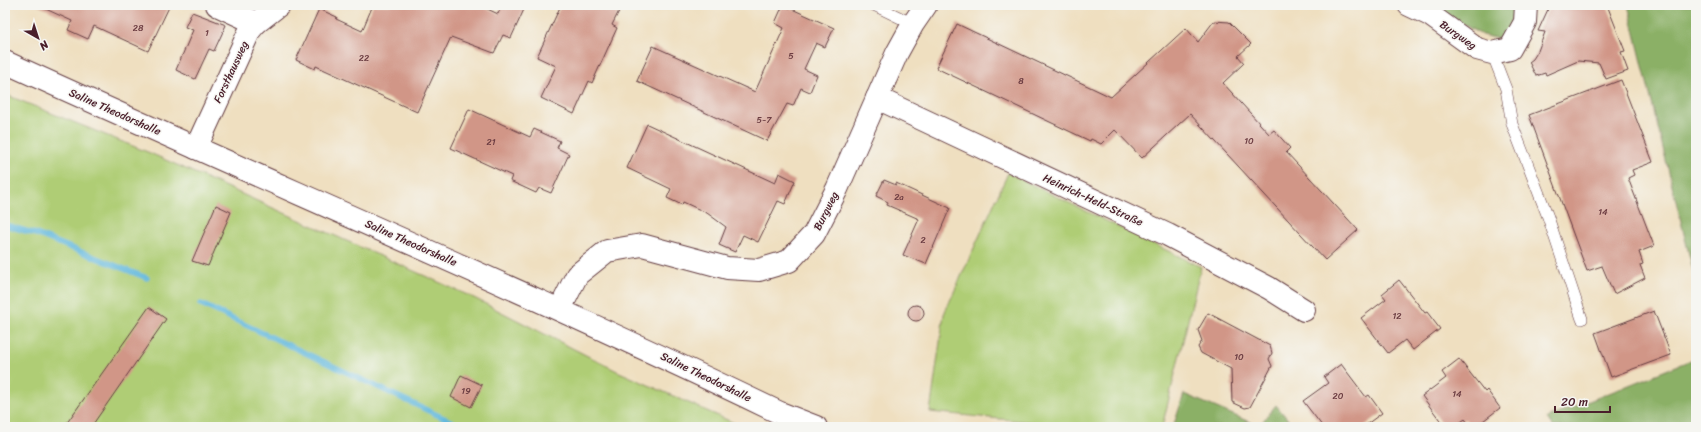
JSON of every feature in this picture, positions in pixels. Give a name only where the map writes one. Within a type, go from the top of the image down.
[{"type":"street","points":[[217,5],[256,23]]},
{"type":"street","name":"Forsthausweg","points":[[196,148],[250,30],[256,23],[279,5]]},
{"type":"street","name":"Burgweg","points":[[560,309],[577,275],[607,251],[642,245],[727,268],[751,270],[759,270],[789,261],[814,234],[837,189],[877,98],[912,24],[926,5]]},
{"type":"street","name":"Burgweg","points":[[1409,5],[1430,15],[1477,49],[1492,53]]},
{"type":"street","points":[[1492,53],[1510,49],[1525,22],[1526,5]]},
{"type":"street","name":"Saline Theodorshalle","points":[[5,62],[560,309],[780,413],[816,427]]},
{"type":"street","name":"Heinrich-Held-Straße","points":[[877,98],[1168,235],[1269,288],[1304,310]]},
{"type":"lane","points":[[874,5],[912,24]]},
{"type":"lane","points":[[1492,53],[1506,89],[1512,124],[1548,217],[1582,319]]},
{"type":"green space","points":[[1429,5],[1518,5],[1516,22],[1504,40],[1482,35]]},
{"type":"green space","points":[[1628,5],[1696,5],[1696,283]]},
{"type":"green space","points":[[9,96],[150,153],[472,297],[617,371],[743,427],[5,427],[5,107]]},
{"type":"green space","points":[[1008,173],[1201,267],[1162,427],[1082,427],[930,412],[944,314]]},
{"type":"green space","points":[[1696,358],[1696,427],[1553,427],[1547,418]]},
{"type":"green space","points":[[1184,394],[1259,426],[1276,405],[1294,427],[1173,427]]},
{"type":"building","points":[[37,5],[170,5],[148,51],[94,26],[88,39],[68,30],[72,21]]},
{"type":"building","points":[[373,5],[479,5],[498,14],[502,5],[526,5],[511,38],[503,35],[494,53],[451,37],[417,112],[316,66],[315,69],[296,60],[319,9],[362,31]]},
{"type":"building","points":[[561,5],[622,5],[612,25],[617,28],[592,83],[589,81],[574,114],[541,98],[556,66],[537,57]]},
{"type":"building","points":[[783,5],[834,28],[825,47],[816,43],[804,69],[817,75],[810,92],[801,88],[793,106],[787,104],[767,141],[637,81],[653,46],[755,92],[784,28],[775,23]]},
{"type":"building","points":[[1550,5],[1607,5],[1625,51],[1621,52],[1628,71],[1606,79],[1599,63],[1578,61],[1546,75],[1545,73],[1536,76],[1529,62],[1538,51],[1545,32],[1538,31]]},
{"type":"building","points":[[192,12],[226,25],[214,51],[209,49],[195,79],[176,70],[193,30],[185,27]]},
{"type":"building","points":[[1214,21],[1229,22],[1251,44],[1238,56],[1244,63],[1223,83],[1269,134],[1274,130],[1290,148],[1286,152],[1358,230],[1325,260],[1190,114],[1142,158],[1115,130],[1101,144],[1091,139],[1090,141],[936,68],[957,24],[1111,97],[1186,28],[1198,42]]},
{"type":"building","points":[[1621,80],[1653,162],[1632,170],[1634,175],[1628,178],[1654,246],[1639,252],[1643,264],[1640,265],[1645,278],[1614,294],[1602,266],[1587,271],[1529,115]]},
{"type":"building","points":[[469,109],[530,137],[534,129],[560,141],[557,148],[569,154],[551,193],[539,188],[536,193],[510,181],[512,176],[451,148]]},
{"type":"building","points":[[647,124],[775,183],[779,173],[795,181],[785,204],[778,201],[758,242],[743,235],[735,252],[719,245],[726,227],[707,213],[683,202],[682,205],[667,198],[671,189],[627,168]]},
{"type":"building","points":[[884,180],[896,185],[896,183],[950,208],[926,264],[903,255],[919,219],[887,205],[888,202],[876,196]]},
{"type":"building","points":[[216,205],[231,212],[208,266],[192,261]]},
{"type":"building","points":[[1399,280],[1425,313],[1427,312],[1440,329],[1413,350],[1405,340],[1388,353],[1361,318],[1386,299],[1382,294]]},
{"type":"building","points":[[913,305],[919,305],[924,310],[922,319],[919,321],[913,321],[908,316],[908,310]]},
{"type":"building","points":[[149,307],[166,319],[91,427],[64,427]]},
{"type":"building","points":[[1654,311],[1671,355],[1611,377],[1595,333]]},
{"type":"building","points":[[1208,313],[1270,346],[1272,353],[1269,359],[1272,366],[1250,407],[1245,408],[1232,402],[1231,369],[1201,353],[1198,347],[1202,341],[1198,330]]},
{"type":"building","points":[[1459,359],[1485,392],[1487,390],[1500,408],[1475,427],[1471,427],[1465,419],[1454,427],[1445,427],[1422,396],[1446,378],[1442,372]]},
{"type":"building","points":[[1341,364],[1366,397],[1369,395],[1382,413],[1363,427],[1323,427],[1303,401],[1328,383],[1324,377]]},
{"type":"building","points":[[461,375],[482,385],[471,407],[451,397]]},
{"type":"waterway","points":[[5,225],[36,234],[147,278]]},
{"type":"waterway","points":[[201,304],[463,427]]}]
